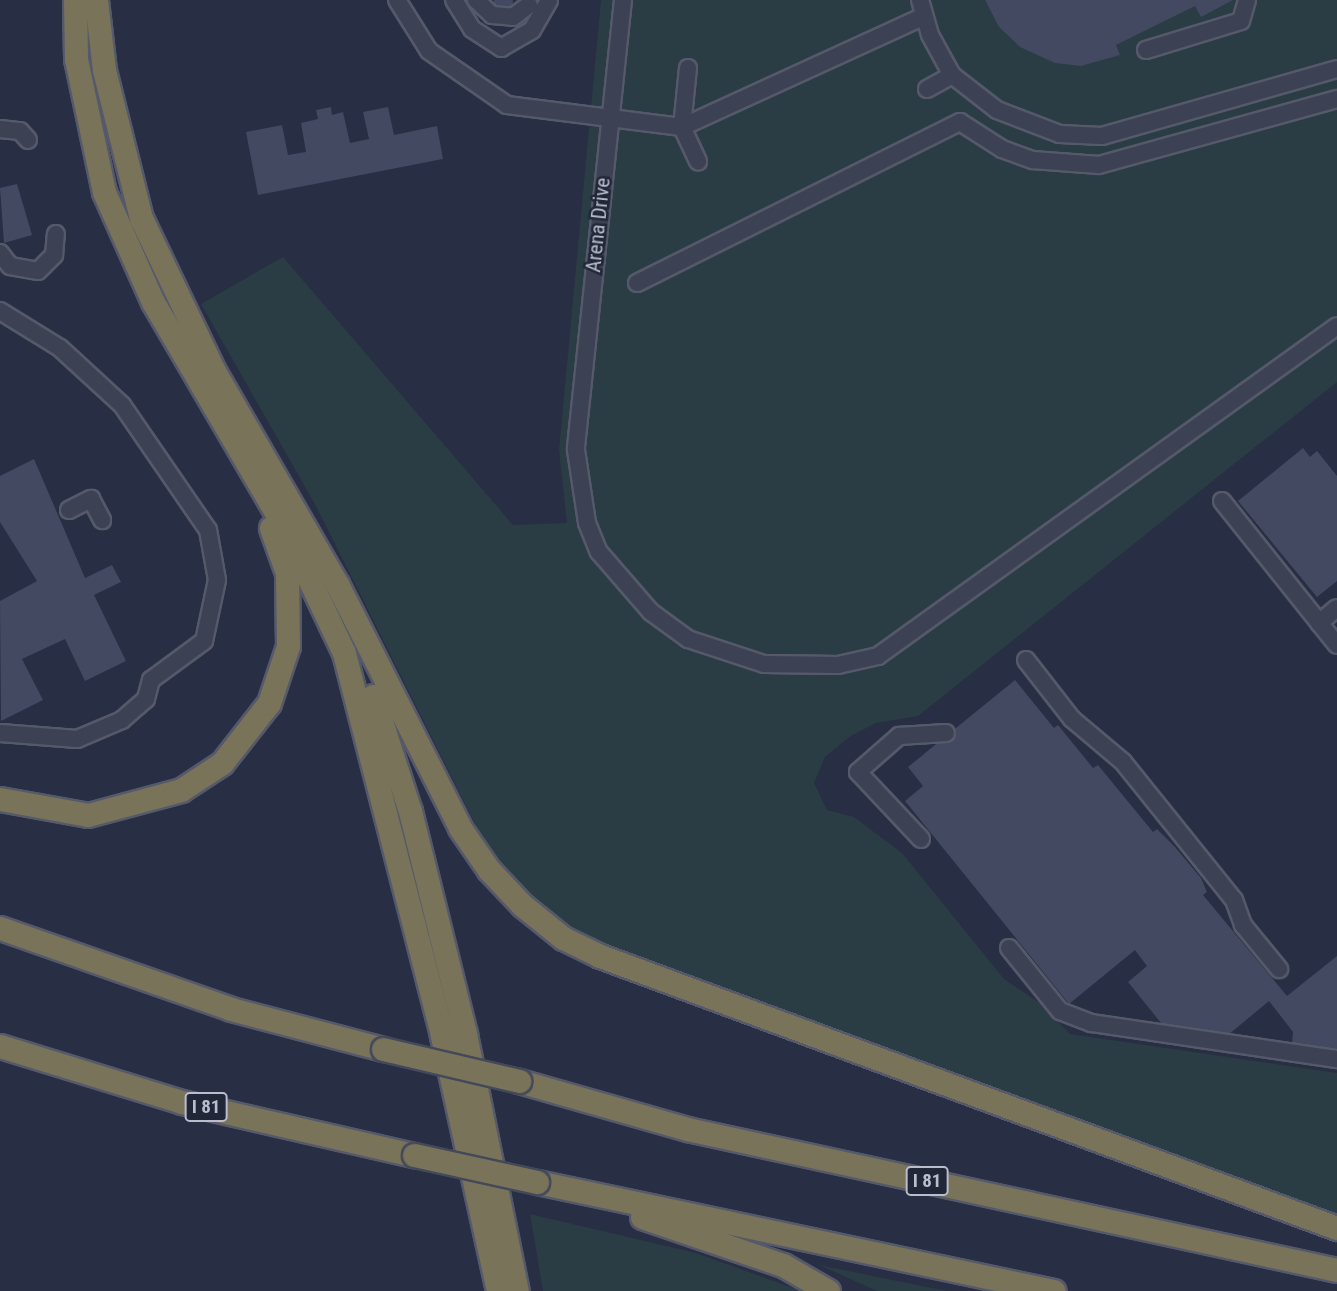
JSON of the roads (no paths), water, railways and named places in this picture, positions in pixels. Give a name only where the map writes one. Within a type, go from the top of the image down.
[{"type":"highway","points":[[75,0],[76,59],[104,191],[153,302],[220,400],[337,584],[460,828],[489,870],[562,938],[1005,1110],[1337,1228]]},
{"type":"highway","points":[[0,799],[88,815],[181,790],[222,763],[269,703],[288,646],[287,573],[220,400],[141,218],[104,70],[96,0]]},
{"type":"highway","points":[[220,400],[344,653],[442,1036],[498,1291]]},
{"type":"highway","points":[[220,400],[362,662],[410,811],[465,1034],[517,1291]]},
{"type":"highway","name":"I 81","points":[[0,928],[219,1005],[383,1049],[519,1081],[687,1129],[1337,1270]]},
{"type":"highway","name":"I 81","points":[[0,1046],[182,1102],[541,1183],[1054,1291]]},
{"type":"highway","points":[[541,1183],[783,1265],[828,1291]]},
{"type":"lane","points":[[397,0],[429,51],[494,98],[519,109],[608,121],[682,127],[700,124],[922,17]]},
{"type":"lane","points":[[454,0],[472,29],[501,48],[520,41],[548,2]]},
{"type":"lane","points":[[476,0],[492,15],[513,17],[527,2],[548,2]]},
{"type":"lane","name":"Arena Drive","points":[[623,0],[608,121],[576,450],[587,523],[599,552],[651,612],[688,639],[764,664],[857,662],[902,641],[1337,326]]},
{"type":"lane","points":[[920,0],[922,17],[953,75],[1017,121],[1083,136],[1154,122],[1337,69]]},
{"type":"lane","points":[[1146,50],[1241,21],[1247,0]]},
{"type":"lane","points":[[688,68],[682,127],[698,161]]},
{"type":"lane","points":[[927,89],[953,75]]},
{"type":"lane","points":[[638,283],[960,122],[1002,149],[1033,160],[1099,165],[1337,99]]},
{"type":"lane","points":[[0,129],[20,131],[28,140]]},
{"type":"lane","points":[[0,253],[10,265],[38,271],[54,255],[55,234]]},
{"type":"lane","points":[[0,311],[60,348],[122,405],[208,530],[217,580],[204,641],[150,680],[146,699],[122,720],[78,739],[0,733]]},
{"type":"lane","points":[[69,510],[91,499],[102,520]]},
{"type":"lane","points":[[1222,501],[1337,645]]},
{"type":"lane","points":[[1319,623],[1337,608]]},
{"type":"lane","points":[[1026,660],[1072,719],[1123,762],[1234,901],[1243,925],[1279,970]]},
{"type":"lane","points":[[921,839],[858,772],[899,736],[946,733]]},
{"type":"lane","points":[[1009,948],[1060,1011],[1085,1020],[1154,1035],[1337,1059]]}]
